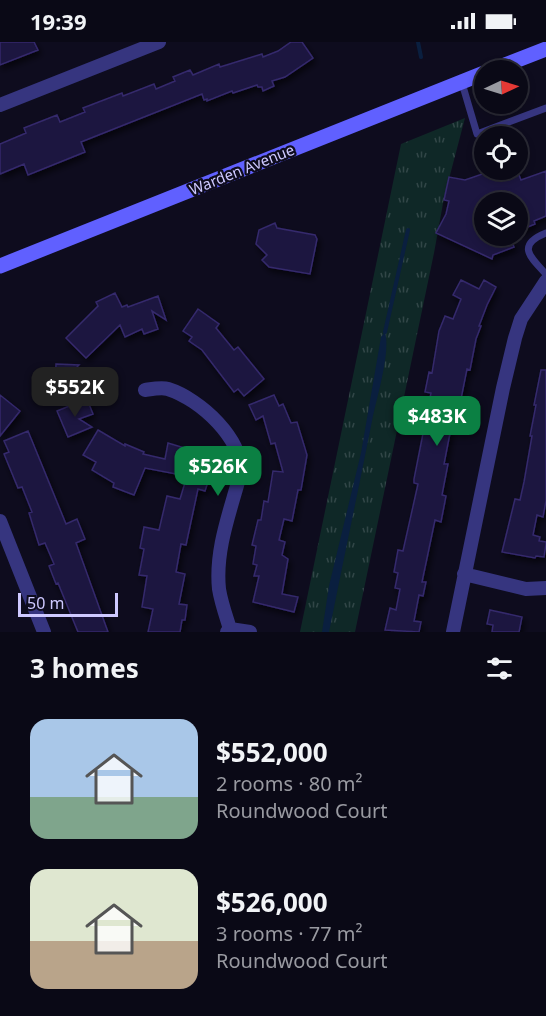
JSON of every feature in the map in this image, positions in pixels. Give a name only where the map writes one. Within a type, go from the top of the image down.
[{"type":"main road","points":[[518,60],[546,49]]},
{"type":"main road","name":"Warden Avenue","points":[[0,266],[474,78]]},
{"type":"street","points":[[0,105],[159,42]]},
{"type":"street","points":[[453,632],[515,338],[521,319],[546,281]]},
{"type":"street","points":[[145,390],[167,388],[191,399],[219,422],[239,455],[240,475],[221,548],[218,571],[219,591],[229,631],[250,632]]},
{"type":"street","points":[[0,521],[44,632]]},
{"type":"street","points":[[464,574],[526,589],[546,588]]},
{"type":"lane","points":[[462,83],[477,135],[546,108]]},
{"type":"lane","points":[[546,233],[534,238],[529,245],[528,253],[531,260],[546,274]]},
{"type":"green space","points":[[465,118],[444,198],[355,632],[300,632],[401,144]]},
{"type":"water","points":[[385,332],[386,351],[382,376],[329,632],[322,632],[329,586],[361,453],[381,337]]},
{"type":"building","points":[[0,42],[34,42],[38,50],[0,65]]},
{"type":"building","points":[[291,42],[302,42],[313,58],[285,77],[272,81],[274,86],[263,91],[262,87],[257,85],[233,93],[232,91],[207,101],[207,99],[204,100],[202,94],[81,142],[85,152],[28,175],[24,164],[0,174],[0,144],[26,133],[24,128],[57,115],[60,122],[85,112],[83,108],[122,93],[123,96],[154,84],[156,89],[175,81],[173,77],[190,70],[193,75],[219,64],[220,67],[262,54],[263,57]]},
{"type":"building","points":[[546,171],[546,216],[534,221],[535,224],[528,227],[528,192],[474,192],[474,246],[514,247],[493,255],[492,259],[436,233],[446,214],[449,201],[444,200],[449,177],[465,180],[474,177],[474,180],[528,180],[528,177]]},
{"type":"building","points":[[275,223],[277,228],[315,235],[317,239],[310,274],[269,267],[262,260],[267,255],[256,244],[259,230]]},
{"type":"building","points":[[461,280],[479,289],[484,280],[496,287],[479,326],[481,326],[470,370],[467,369],[461,399],[458,399],[453,418],[444,464],[448,464],[442,495],[446,496],[441,522],[435,520],[422,582],[426,582],[423,596],[419,595],[414,621],[421,622],[419,632],[385,630],[390,608],[396,610],[400,589],[395,588],[398,573],[394,572],[398,550],[403,551],[418,484],[414,483],[414,479],[431,393],[425,392],[429,372],[432,373],[439,331],[445,316],[453,319],[461,299],[453,295]]},
{"type":"building","points":[[115,293],[122,307],[158,296],[166,320],[152,311],[158,329],[144,334],[142,329],[125,337],[120,325],[86,358],[66,338],[98,306],[96,302]]},
{"type":"building","points":[[198,309],[219,324],[216,328],[234,350],[238,347],[264,379],[244,396],[238,389],[234,392],[202,350],[189,341],[192,337],[183,331]]},
{"type":"building","points":[[56,364],[79,365],[69,375],[86,376],[86,390],[55,389]]},
{"type":"building","points":[[541,370],[546,370],[546,501],[543,517],[537,515],[533,535],[540,537],[539,541],[546,542],[546,544],[544,557],[536,556],[535,558],[502,552],[515,499],[520,500],[524,482]]},
{"type":"building","points":[[0,395],[20,411],[0,436]]},
{"type":"building","points":[[274,395],[279,406],[283,404],[291,423],[297,422],[307,455],[301,490],[298,490],[292,521],[284,519],[279,540],[285,542],[282,555],[288,559],[282,594],[298,597],[294,612],[253,602],[259,576],[254,576],[257,565],[253,564],[256,546],[252,545],[258,520],[261,520],[264,501],[268,502],[273,471],[283,472],[275,443],[271,444],[263,416],[256,420],[249,405]]},
{"type":"building","points":[[87,399],[93,414],[79,419],[92,427],[68,437],[57,411]]},
{"type":"building","points":[[98,430],[125,446],[125,444],[144,452],[143,454],[165,459],[168,443],[204,454],[200,465],[212,469],[205,491],[198,489],[186,545],[181,544],[176,572],[185,574],[179,604],[187,605],[185,620],[182,620],[180,632],[148,632],[153,609],[142,607],[147,576],[139,575],[144,549],[140,548],[144,527],[159,530],[167,496],[180,499],[187,476],[145,468],[134,495],[113,487],[114,483],[92,470],[96,462],[83,455]]},
{"type":"building","points":[[28,431],[66,524],[77,519],[85,539],[76,543],[108,632],[78,632],[49,566],[54,564],[45,543],[39,545],[29,513],[32,512],[22,487],[18,488],[4,454],[9,452],[4,441]]},
{"type":"building","points":[[490,610],[522,617],[519,632],[492,632],[493,625],[487,624]]},
{"type":"waterway","points":[[418,42],[421,57]]},
{"type":"waterway","points":[[385,332],[408,230]]}]
